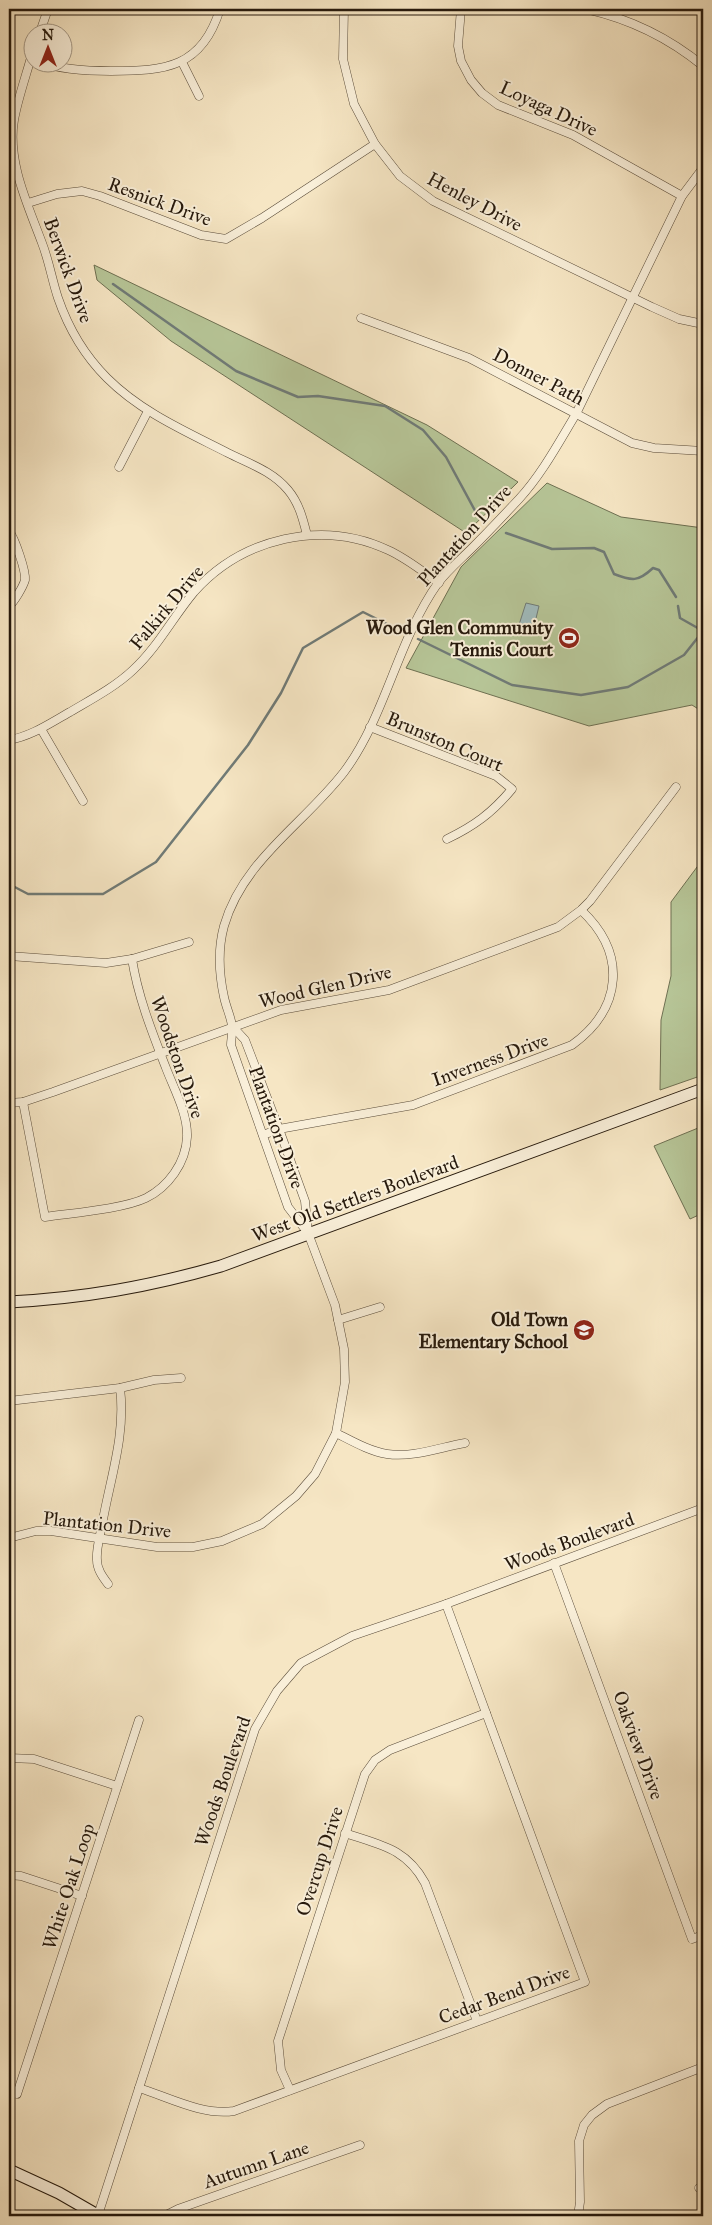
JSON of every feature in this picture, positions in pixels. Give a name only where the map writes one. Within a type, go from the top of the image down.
[{"type":"main road","name":"West Old Settlers Boulevard","points":[[9,1302],[53,1299],[146,1286],[220,1266],[703,1089]]},
{"type":"main road","points":[[9,2170],[59,2193],[98,2216]]},
{"type":"street","points":[[43,22],[48,9]]},
{"type":"street","points":[[72,68],[83,70],[146,71],[164,69],[182,62],[205,40],[216,23],[220,9]]},
{"type":"street","name":"Henley Drive","points":[[344,9],[343,59],[347,80],[358,113],[375,144],[400,176],[433,201],[632,298],[679,319],[703,324]]},
{"type":"street","name":"Loyaga Drive","points":[[461,9],[458,46],[461,61],[471,80],[482,93],[498,105],[573,135],[682,196]]},
{"type":"street","points":[[586,9],[628,21],[658,34],[703,66]]},
{"type":"street","points":[[182,62],[199,96]]},
{"type":"street","name":"Berwick Drive","points":[[29,72],[17,105],[13,140],[22,186],[46,254],[58,297],[77,339],[106,376],[148,411],[261,468],[279,480],[289,491],[300,510],[307,535]]},
{"type":"street","name":"Resnick Drive","points":[[28,203],[56,194],[82,191],[100,196],[201,235],[226,240],[375,144]]},
{"type":"street","name":"Plantation Drive","points":[[308,1233],[288,1206],[231,1045],[232,1026],[224,996],[220,966],[224,928],[234,899],[260,861],[343,774],[360,748],[400,653],[439,583],[521,496],[558,445],[576,414],[682,196],[703,168]]},
{"type":"street","name":"Donner Path","points":[[361,318],[469,358],[632,443],[654,448],[703,451]]},
{"type":"street","points":[[119,466],[148,411]]},
{"type":"street","points":[[9,531],[14,537],[25,578],[12,594],[9,606]]},
{"type":"street","name":"Falkirk Drive","points":[[9,740],[41,729],[124,678],[145,657],[194,592],[229,562],[270,542],[307,535],[344,536],[374,544],[403,558],[439,583]]},
{"type":"street","name":"Brunston Court","points":[[370,727],[496,776],[512,790],[473,827],[447,839]]},
{"type":"street","points":[[41,729],[84,801]]},
{"type":"street","name":"Wood Glen Drive","points":[[9,1103],[23,1102],[280,1010],[389,990],[558,927],[590,901],[676,787]]},
{"type":"street","name":"Inverness Drive","points":[[263,1135],[279,1129],[413,1105],[572,1044],[585,1035],[601,1018],[611,994],[612,980],[608,948],[592,920],[581,910]]},
{"type":"street","points":[[9,956],[83,963],[106,963],[132,959],[189,942]]},
{"type":"street","name":"Woodston Drive","points":[[23,1102],[45,1217],[128,1204],[145,1199],[164,1188],[180,1164],[187,1139],[182,1110],[142,1004],[132,959]]},
{"type":"street","name":"Plantation Drive","points":[[9,1538],[36,1531],[51,1531],[136,1544],[179,1548],[222,1541],[249,1530],[280,1511],[306,1486],[322,1461],[336,1433],[345,1382],[344,1349],[335,1305],[308,1233],[305,1201],[279,1129],[245,1040],[232,1026]]},
{"type":"street","points":[[338,1320],[380,1307]]},
{"type":"street","points":[[9,1401],[120,1388],[154,1380],[181,1378]]},
{"type":"street","points":[[108,1584],[101,1575],[97,1561],[120,1442],[122,1419],[120,1388]]},
{"type":"street","points":[[336,1433],[375,1451],[388,1454],[406,1454],[465,1443]]},
{"type":"street","name":"Woods Boulevard","points":[[98,2216],[255,1729],[268,1704],[301,1663],[352,1636],[446,1604],[703,1508]]},
{"type":"street","name":"Oakview Drive","points":[[554,1563],[692,1939],[703,1935]]},
{"type":"street","name":"Cedar Bend Drive","points":[[139,2088],[203,2110],[215,2112],[234,2111],[585,1982],[446,1604]]},
{"type":"street","name":"Overcup Drive","points":[[290,2090],[281,2070],[278,2041],[363,1780],[375,1760],[390,1750],[486,1713]]},
{"type":"street","name":"White Oak Loop","points":[[9,2092],[17,2094],[139,1720]]},
{"type":"street","points":[[9,1758],[34,1759],[117,1786]]},
{"type":"street","points":[[345,1833],[397,1851],[407,1858],[419,1872],[477,2021]]},
{"type":"street","points":[[9,1875],[21,1876],[82,1896]]},
{"type":"street","points":[[578,2216],[580,2202],[579,2141],[584,2125],[592,2115],[607,2104],[703,2067]]},
{"type":"street","name":"Autumn Lane","points":[[164,2216],[178,2209],[360,2145]]},
{"type":"green space","points":[[94,265],[427,425],[518,482],[466,533],[171,341],[97,280]]},
{"type":"green space","points":[[547,483],[621,517],[703,528],[703,712],[692,705],[589,726],[406,668],[461,567]]},
{"type":"green space","points":[[703,859],[703,1075],[660,1090],[661,1020],[671,976],[671,902]]},
{"type":"green space","points":[[703,1126],[703,1213],[690,1219],[654,1146]]},
{"type":"water","points":[[526,603],[539,606],[532,635],[517,631]]},
{"type":"waterway","points":[[113,284],[236,371],[298,397],[318,396],[385,406],[423,430],[446,457],[479,518]]},
{"type":"waterway","points":[[506,533],[552,549],[594,548],[604,552],[614,574],[630,579],[639,578],[653,568],[659,570],[676,597]]},
{"type":"waterway","points":[[678,606],[680,618],[703,631]]},
{"type":"waterway","points":[[9,884],[28,894],[103,894],[156,862],[248,745],[281,693],[303,648],[363,612],[395,628]]},
{"type":"waterway","points":[[418,639],[512,685],[581,695],[628,687],[684,655],[703,631]]},
{"type":"place","name":"Wood Glen Community Tennis Court","points":[[569,638]]},
{"type":"place","name":"Old Town Elementary School","points":[[584,1330]]}]
